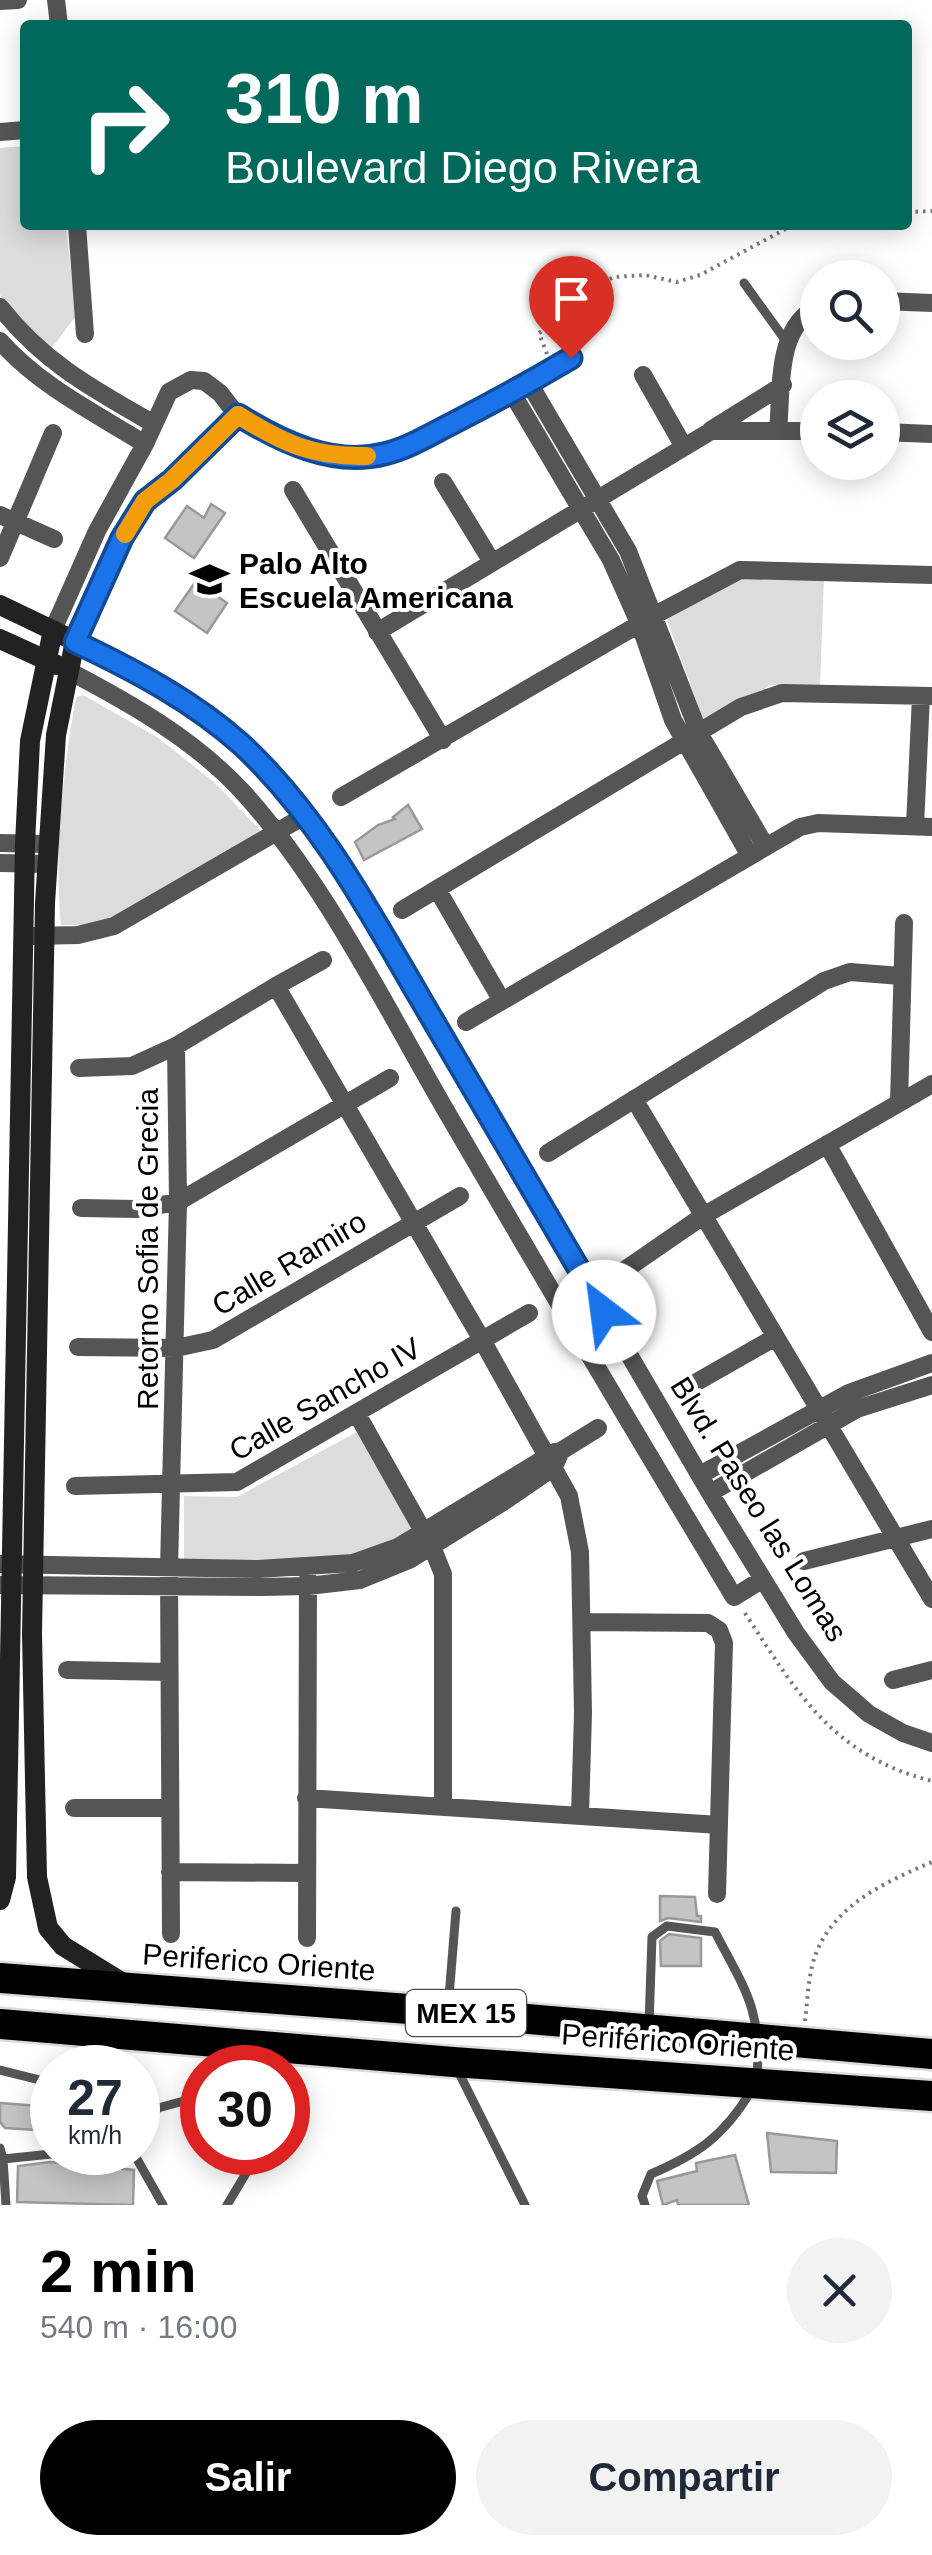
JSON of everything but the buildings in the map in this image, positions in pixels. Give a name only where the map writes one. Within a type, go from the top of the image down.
[{"type":"highway","name":"Periferico Oriente","points":[[0,1978],[932,2054]]},
{"type":"highway","name":"Periférico Oriente","points":[[0,2024],[309,2055],[932,2096]]},
{"type":"street","points":[[0,1],[18,0]]},
{"type":"street","points":[[76,230],[85,334]]},
{"type":"street","points":[[900,301],[932,304]]},
{"type":"street","points":[[0,306],[44,355],[154,424]]},
{"type":"street","points":[[778,432],[787,342],[800,318]]},
{"type":"street","points":[[0,341],[30,372],[145,444]]},
{"type":"street","points":[[30,372],[44,355]]},
{"type":"street","points":[[0,1900],[6,1877],[6,1574],[25,854],[30,741],[54,630],[97,531],[169,392],[191,380],[204,381],[238,415],[281,442],[340,456],[381,455],[418,442],[571,358]]},
{"type":"street","points":[[644,376],[684,447]]},
{"type":"street","points":[[377,632],[783,385]]},
{"type":"street","points":[[520,388],[565,464],[582,509],[647,620]]},
{"type":"street","points":[[86,408],[96,391]]},
{"type":"street","points":[[132,1988],[62,1946],[48,1928],[37,1877],[33,1574],[44,936],[56,735],[75,642],[114,554],[145,501],[238,415]]},
{"type":"street","points":[[710,430],[800,431]]},
{"type":"street","points":[[0,558],[7,518],[53,433]]},
{"type":"street","points":[[900,433],[932,434]]},
{"type":"street","points":[[565,464],[600,499],[641,576],[659,684],[758,851]]},
{"type":"street","points":[[443,482],[492,562]]},
{"type":"street","points":[[293,490],[442,740]]},
{"type":"street","points":[[7,518],[54,538]]},
{"type":"street","points":[[340,797],[740,570],[932,576]]},
{"type":"street","name":"Blvd. Paseo las Lomas","points":[[0,605],[136,671],[186,701],[240,744],[306,815],[388,944],[710,1493],[796,1632],[832,1682],[869,1714],[903,1733],[932,1742]]},
{"type":"street","points":[[0,639],[119,697],[198,751],[238,787],[276,833],[305,872],[734,1596],[763,1579]]},
{"type":"street","points":[[402,910],[742,708],[782,693],[926,696],[924,827],[808,824],[466,1022]]},
{"type":"street","points":[[22,936],[88,933],[114,926],[306,815]]},
{"type":"street","points":[[0,843],[25,854]]},
{"type":"street","points":[[0,863],[25,854],[48,854]]},
{"type":"street","points":[[437,889],[502,1001]]},
{"type":"street","points":[[900,1103],[904,923]]},
{"type":"street","name":"Retorno Sofia de Grecia","points":[[170,1934],[170,1577],[178,1202],[176,1046],[323,960]]},
{"type":"street","points":[[548,1153],[837,974],[902,976]]},
{"type":"street","points":[[276,986],[554,1457],[569,1496],[577,1525],[582,1622],[580,1816]]},
{"type":"street","points":[[79,1068],[132,1066],[176,1046]]},
{"type":"street","points":[[81,1208],[138,1209],[178,1202],[390,1078]]},
{"type":"street","points":[[619,1274],[703,1216],[932,1084]]},
{"type":"street","points":[[634,1099],[932,1599]]},
{"type":"street","points":[[454,1124],[484,1107]]},
{"type":"street","points":[[828,1144],[932,1332]]},
{"type":"street","name":"Calle Ramiro","points":[[78,1347],[176,1348],[213,1340],[460,1196]]},
{"type":"street","points":[[16,1235],[40,1236]]},
{"type":"street","name":"Calle Sancho IV","points":[[76,1486],[237,1482],[529,1313]]},
{"type":"street","points":[[688,1387],[774,1338]]},
{"type":"street","points":[[710,1493],[748,1460],[886,1378],[932,1363]]},
{"type":"street","points":[[822,1417],[932,1385]]},
{"type":"street","points":[[356,1414],[428,1540],[443,1584],[442,1806]]},
{"type":"street","points":[[6,1574],[360,1580],[598,1428]]},
{"type":"street","points":[[700,1476],[748,1460]]},
{"type":"street","points":[[804,1560],[932,1529]]},
{"type":"street","points":[[307,1938],[308,1577]]},
{"type":"street","points":[[582,1622],[708,1623],[719,1630],[724,1659],[716,1894]]},
{"type":"street","points":[[67,1670],[169,1672]]},
{"type":"street","points":[[893,1680],[932,1670]]},
{"type":"street","points":[[306,1798],[719,1825]]},
{"type":"street","points":[[74,1808],[170,1808]]},
{"type":"street","points":[[170,1872],[306,1873]]},
{"type":"street","points":[[6,1877],[37,1877]]},
{"type":"lane","points":[[744,283],[787,342]]},
{"type":"lane","points":[[448,2012],[456,1911]]},
{"type":"lane","points":[[645,2205],[642,2196],[651,2174],[693,2156],[720,2133],[733,2121],[756,2082],[760,2038],[754,2008],[715,1932],[667,1926],[652,1937],[649,2029]]},
{"type":"lane","points":[[454,2062],[525,2205]]},
{"type":"lane","points":[[0,2070],[30,2078]]},
{"type":"lane","points":[[6,2205],[2,2153],[30,2153]]},
{"type":"lane","points":[[146,2175],[163,2205]]},
{"type":"lane","points":[[227,2205],[245,2175]]},
{"type":"path","points":[[552,369],[540,334],[566,316],[593,287],[614,277],[645,275],[678,282],[700,275],[784,230]]},
{"type":"path","points":[[734,1596],[815,1715],[855,1749],[897,1770],[932,1781]]},
{"type":"path","points":[[802,2042],[817,1951],[835,1922],[860,1898],[932,1862]]},
{"type":"shaded area","points":[[20,146],[20,230],[67,230],[76,317],[48,351],[0,295],[0,148]]},
{"type":"shaded area","points":[[743,575],[824,578],[820,686],[771,685],[713,721],[703,719],[667,620]]},
{"type":"shaded area","points":[[83,695],[157,737],[215,783],[265,835],[103,925],[61,925],[59,840],[64,782],[76,697]]},
{"type":"shaded area","points":[[357,1432],[416,1534],[355,1559],[184,1562],[184,1496],[237,1497]]},
{"type":"slow traffic","points":[[125,534],[145,501],[238,415],[281,442],[340,456],[367,456]]},
{"type":"place","name":"Palo Alto Escuela Americana","points":[[209,580]]},
{"type":"route","points":[[571,358],[418,442],[381,455],[340,456],[281,442],[238,415],[145,501],[98,586],[75,642],[136,671],[186,701],[240,744],[306,815],[388,944],[604,1312]]}]
